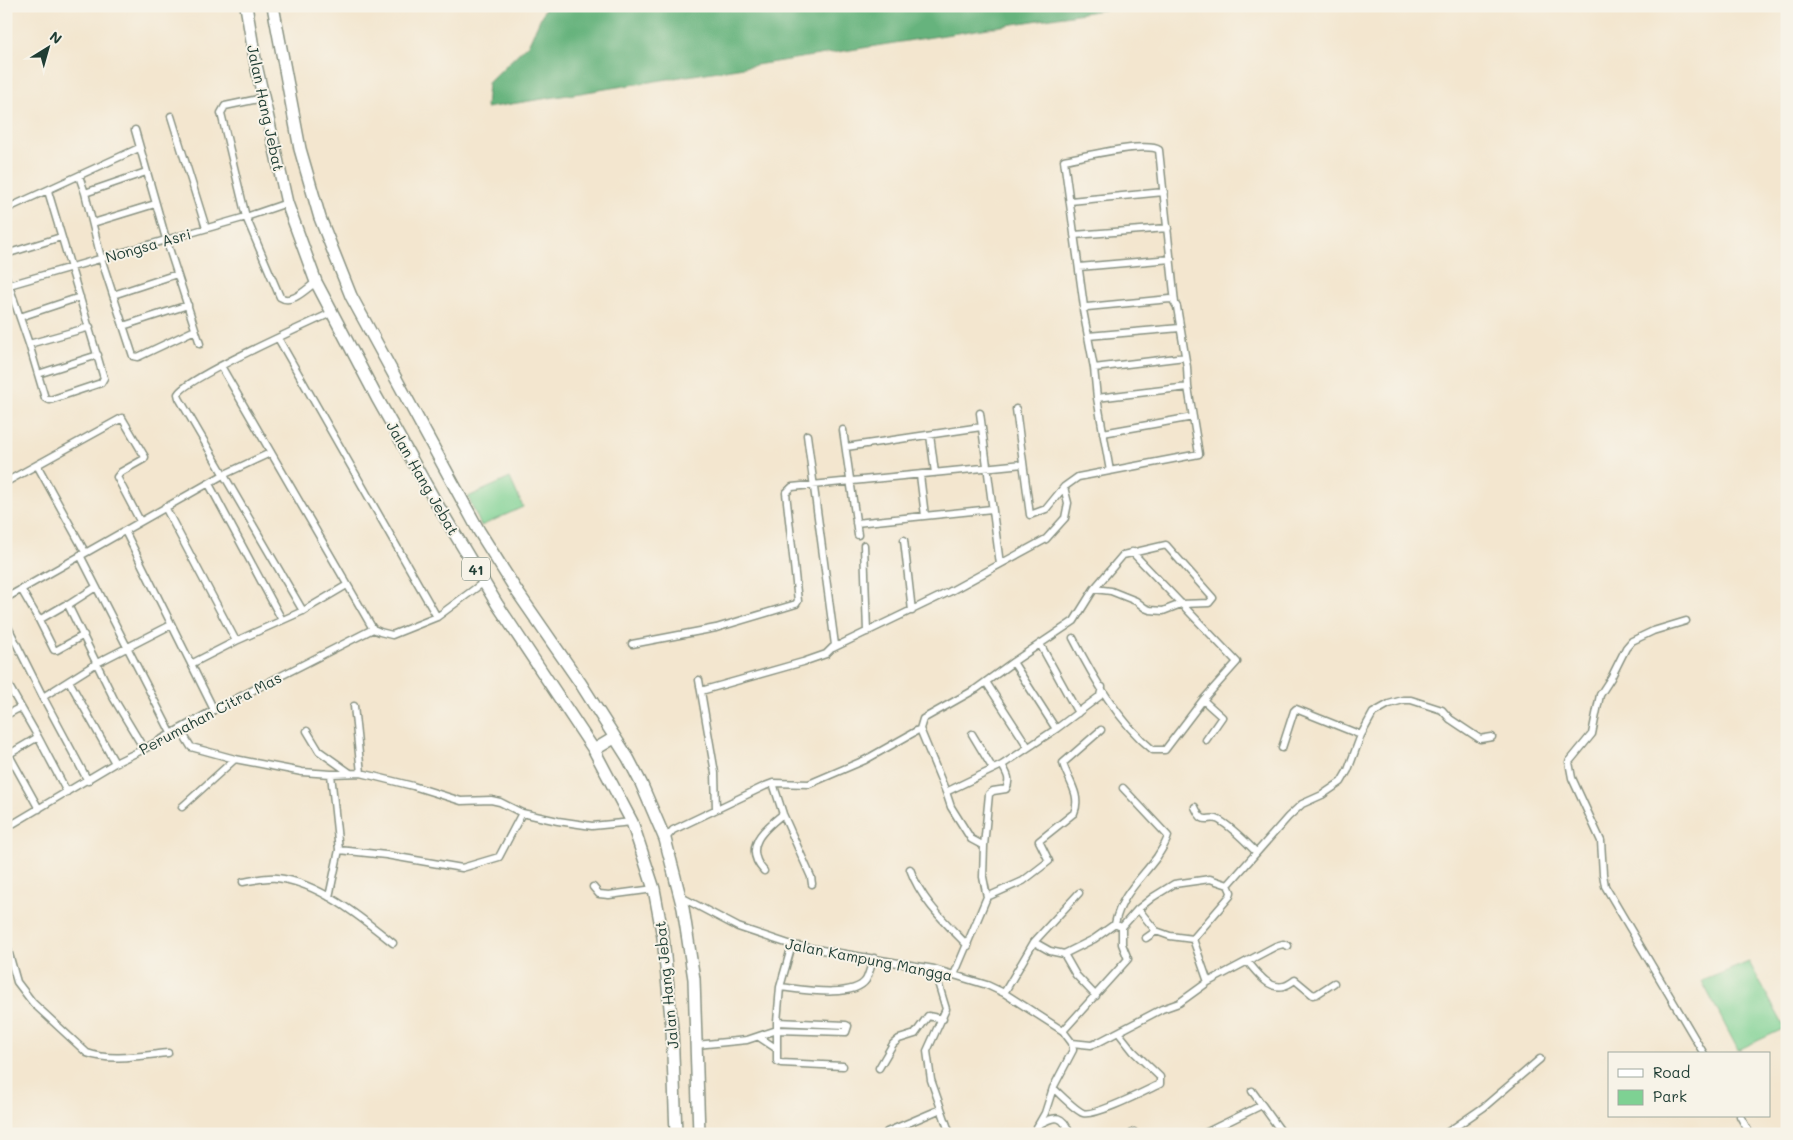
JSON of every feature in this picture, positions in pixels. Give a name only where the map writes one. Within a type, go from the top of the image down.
[{"type":"highway","name":"Jalan Hang Jebat","points":[[246,6],[263,98],[287,203],[316,282],[434,499],[484,582],[594,750],[632,822],[654,890],[664,937],[672,1028],[676,1134]]},
{"type":"highway","points":[[273,6],[302,156],[320,218],[351,296],[479,531],[516,590],[581,684],[641,783],[665,839],[680,896],[694,979],[699,1134]]},
{"type":"highway","points":[[594,750],[614,738]]},
{"type":"street","points":[[263,98],[225,106],[221,112],[246,217],[277,293],[282,299],[292,299],[316,282]]},
{"type":"street","points":[[172,116],[206,228]]},
{"type":"street","points":[[134,130],[155,204],[200,344]]},
{"type":"street","points":[[1016,409],[1030,515],[1046,509],[1064,487],[1078,478],[1199,454],[1185,356],[1175,303],[1159,150],[1154,147],[1132,148],[1064,160],[1084,308],[1082,312],[1094,368],[1097,398],[1110,471]]},
{"type":"street","points":[[6,210],[139,148]]},
{"type":"street","points":[[85,193],[146,172]]},
{"type":"street","points":[[79,176],[101,258],[132,356],[138,357],[195,330]]},
{"type":"street","points":[[6,277],[45,398],[48,400],[98,385],[104,378],[48,191]]},
{"type":"street","points":[[1070,201],[1164,192]]},
{"type":"street","name":"Nongsa Asri","points":[[9,285],[246,217],[287,203]]},
{"type":"street","points":[[93,223],[155,204]]},
{"type":"street","points":[[1074,235],[1168,228]]},
{"type":"street","points":[[6,254],[61,237]]},
{"type":"street","points":[[1079,267],[1171,259]]},
{"type":"street","points":[[113,295],[177,274]]},
{"type":"street","points":[[20,317],[80,297]]},
{"type":"street","points":[[1084,308],[1170,299],[1175,303]]},
{"type":"street","points":[[123,326],[188,305]]},
{"type":"street","points":[[303,611],[178,394],[184,387],[221,366],[331,312]]},
{"type":"street","points":[[29,344],[90,327]]},
{"type":"street","points":[[1088,336],[1180,328]]},
{"type":"street","points":[[278,338],[437,617]]},
{"type":"street","points":[[38,374],[98,355]]},
{"type":"street","points":[[1094,368],[1185,356]]},
{"type":"street","points":[[221,366],[372,629],[392,634],[437,617],[484,582]]},
{"type":"street","points":[[1097,398],[1188,387]]},
{"type":"street","points":[[980,413],[1000,564]]},
{"type":"street","points":[[1103,433],[1193,417]]},
{"type":"street","points":[[6,482],[123,418],[145,458],[121,472],[117,478],[140,521]]},
{"type":"street","points":[[846,447],[981,427]]},
{"type":"street","points":[[843,430],[858,535]]},
{"type":"street","points":[[930,434],[935,473]]},
{"type":"street","points":[[807,435],[835,645],[833,648]]},
{"type":"street","points":[[6,598],[223,474],[270,453]]},
{"type":"street","points":[[37,464],[83,553],[96,587],[171,733]]},
{"type":"street","points":[[632,644],[716,628],[796,604],[798,601],[797,584],[786,494],[792,487],[1023,464]]},
{"type":"street","points":[[920,475],[925,516]]},
{"type":"street","points":[[208,484],[282,620]]},
{"type":"street","points":[[701,691],[826,654],[833,648],[912,611],[1046,539],[1065,518],[1068,504],[1064,487]]},
{"type":"street","points":[[165,507],[236,641]]},
{"type":"street","points":[[856,522],[992,509]]},
{"type":"street","points":[[125,531],[214,710]]},
{"type":"street","points":[[904,540],[912,611]]},
{"type":"street","points":[[864,545],[867,632]]},
{"type":"street","points":[[984,846],[971,839],[951,807],[920,729],[921,723],[926,716],[965,697],[1074,621],[1094,589],[1123,556],[1132,552],[1167,545],[1212,598],[1209,603],[1181,604],[1163,610],[1150,610],[1136,601],[1111,591],[1094,589]]},
{"type":"street","points":[[1072,638],[1120,716],[1139,739],[1153,750],[1165,750],[1203,700],[1237,662],[1132,552]]},
{"type":"street","points":[[191,664],[236,641],[303,611],[347,585]]},
{"type":"street","points":[[39,620],[65,604],[68,605],[96,587]]},
{"type":"street","points":[[21,590],[54,650],[84,635]]},
{"type":"street","points":[[68,605],[114,699],[144,749]]},
{"type":"street","points":[[1686,621],[1653,631],[1632,641],[1626,648],[1600,695],[1592,734],[1569,762],[1572,778],[1601,841],[1605,886],[1703,1052]]},
{"type":"street","points":[[6,623],[88,781]]},
{"type":"street","points":[[43,697],[127,646],[172,625]]},
{"type":"street","name":"Perumahan Citra Mas","points":[[8,827],[88,781],[115,763],[372,629]]},
{"type":"street","points":[[1040,644],[1078,713]]},
{"type":"street","points":[[1013,662],[1056,729]]},
{"type":"street","points":[[699,680],[715,772],[716,809]]},
{"type":"street","points":[[6,681],[67,792]]},
{"type":"street","points":[[69,681],[115,763]]},
{"type":"street","points":[[986,682],[1028,747]]},
{"type":"street","points":[[946,792],[1002,764],[1056,729],[1100,696],[1102,687]]},
{"type":"street","points":[[1203,700],[1222,717],[1206,740]]},
{"type":"street","points":[[1228,885],[1299,806],[1322,795],[1341,782],[1348,770],[1361,735],[1373,713],[1388,704],[1411,700],[1442,710],[1450,719],[1480,739],[1492,737]]},
{"type":"street","points":[[354,706],[361,773]]},
{"type":"street","points":[[6,715],[21,707]]},
{"type":"street","points":[[1282,748],[1296,709],[1361,735]]},
{"type":"street","points":[[665,839],[673,830],[774,783],[808,784],[865,760],[920,729]]},
{"type":"street","points":[[180,730],[192,747],[235,759],[302,772],[331,774],[361,773],[413,786],[461,801],[486,799],[500,802],[522,813],[558,821],[592,826],[632,822]]},
{"type":"street","points":[[988,897],[1024,881],[1049,861],[1039,841],[1074,813],[1076,808],[1074,788],[1062,763],[1101,730]]},
{"type":"street","points":[[307,731],[320,751],[350,773]]},
{"type":"street","points":[[972,734],[993,769]]},
{"type":"street","points":[[38,737],[7,755],[39,809]]},
{"type":"street","points":[[182,807],[235,759]]},
{"type":"street","points":[[954,975],[988,897],[983,877],[989,794],[993,791],[1006,789],[1009,783],[1002,764]]},
{"type":"street","points":[[329,897],[339,850],[331,774]]},
{"type":"street","points":[[774,783],[783,814],[811,877],[812,884]]},
{"type":"street","points":[[1062,1031],[1128,959],[1118,926],[1118,912],[1122,901],[1162,849],[1168,836],[1123,788]]},
{"type":"street","points":[[1194,807],[1204,819],[1220,820],[1256,852]]},
{"type":"street","points":[[339,850],[386,854],[466,868],[499,857],[522,813]]},
{"type":"street","points":[[764,871],[758,864],[756,843],[759,835],[765,828],[783,814]]},
{"type":"street","points":[[6,818],[8,827]]},
{"type":"street","points":[[910,869],[924,899],[968,946]]},
{"type":"street","points":[[243,882],[265,878],[278,878],[298,882],[329,897],[393,943]]},
{"type":"street","points":[[1034,942],[1050,951],[1064,954],[1118,926],[1160,891],[1174,884],[1210,878],[1228,885],[1231,892],[1230,896],[1193,939]]},
{"type":"street","points":[[594,887],[599,894],[609,895],[654,890]]},
{"type":"street","points":[[1004,993],[1034,942],[1079,893]]},
{"type":"street","name":"Jalan Kampung Mangga","points":[[680,896],[738,927],[792,945],[934,969],[987,985],[1004,993],[1062,1031],[1072,1043]]},
{"type":"street","points":[[1138,909],[1156,931],[1170,936],[1193,939]]},
{"type":"street","points":[[1146,938],[1156,931]]},
{"type":"street","points":[[1193,939],[1208,982]]},
{"type":"street","points":[[6,943],[17,982],[34,1003],[88,1053],[97,1057],[168,1053]]},
{"type":"street","points":[[1033,1134],[1045,1113],[1053,1088],[1073,1050],[1072,1043],[1091,1045],[1162,1009],[1179,1003],[1208,982],[1279,944],[1288,946]]},
{"type":"street","points":[[792,945],[780,987],[777,1061],[781,1063],[843,1066]]},
{"type":"street","points":[[1064,954],[1076,974],[1096,996]]},
{"type":"street","points":[[780,987],[838,992],[860,986],[866,979],[874,958]]},
{"type":"street","points":[[1247,961],[1264,980],[1275,986],[1285,986],[1295,980],[1313,995],[1334,983]]},
{"type":"street","points":[[934,969],[946,1006],[943,1019],[927,1051],[931,1080],[950,1134]]},
{"type":"street","points":[[879,1068],[892,1044],[899,1039],[916,1034],[928,1016],[943,1019]]},
{"type":"street","points":[[696,1045],[759,1037],[777,1026],[848,1026],[846,1032],[777,1026]]},
{"type":"street","points":[[1053,1088],[1080,1111],[1086,1113],[1103,1109],[1160,1084],[1160,1077],[1118,1032]]},
{"type":"street","points":[[759,1037],[777,1049]]},
{"type":"street","points":[[1445,1134],[1484,1107],[1540,1059]]},
{"type":"street","points":[[1252,1091],[1283,1134]]},
{"type":"street","points":[[1203,1134],[1262,1105]]},
{"type":"street","points":[[887,1132],[941,1109]]},
{"type":"street","points":[[1039,1124],[1052,1117],[1061,1119],[1070,1134]]},
{"type":"street","points":[[1741,1118],[1750,1134]]},
{"type":"green space","points":[[546,6],[1127,6],[486,108],[488,83],[529,43]]},
{"type":"green space","points":[[510,478],[523,507],[481,526],[468,497]]},
{"type":"green space","points":[[1749,962],[1785,1028],[1738,1050],[1702,981]]}]
